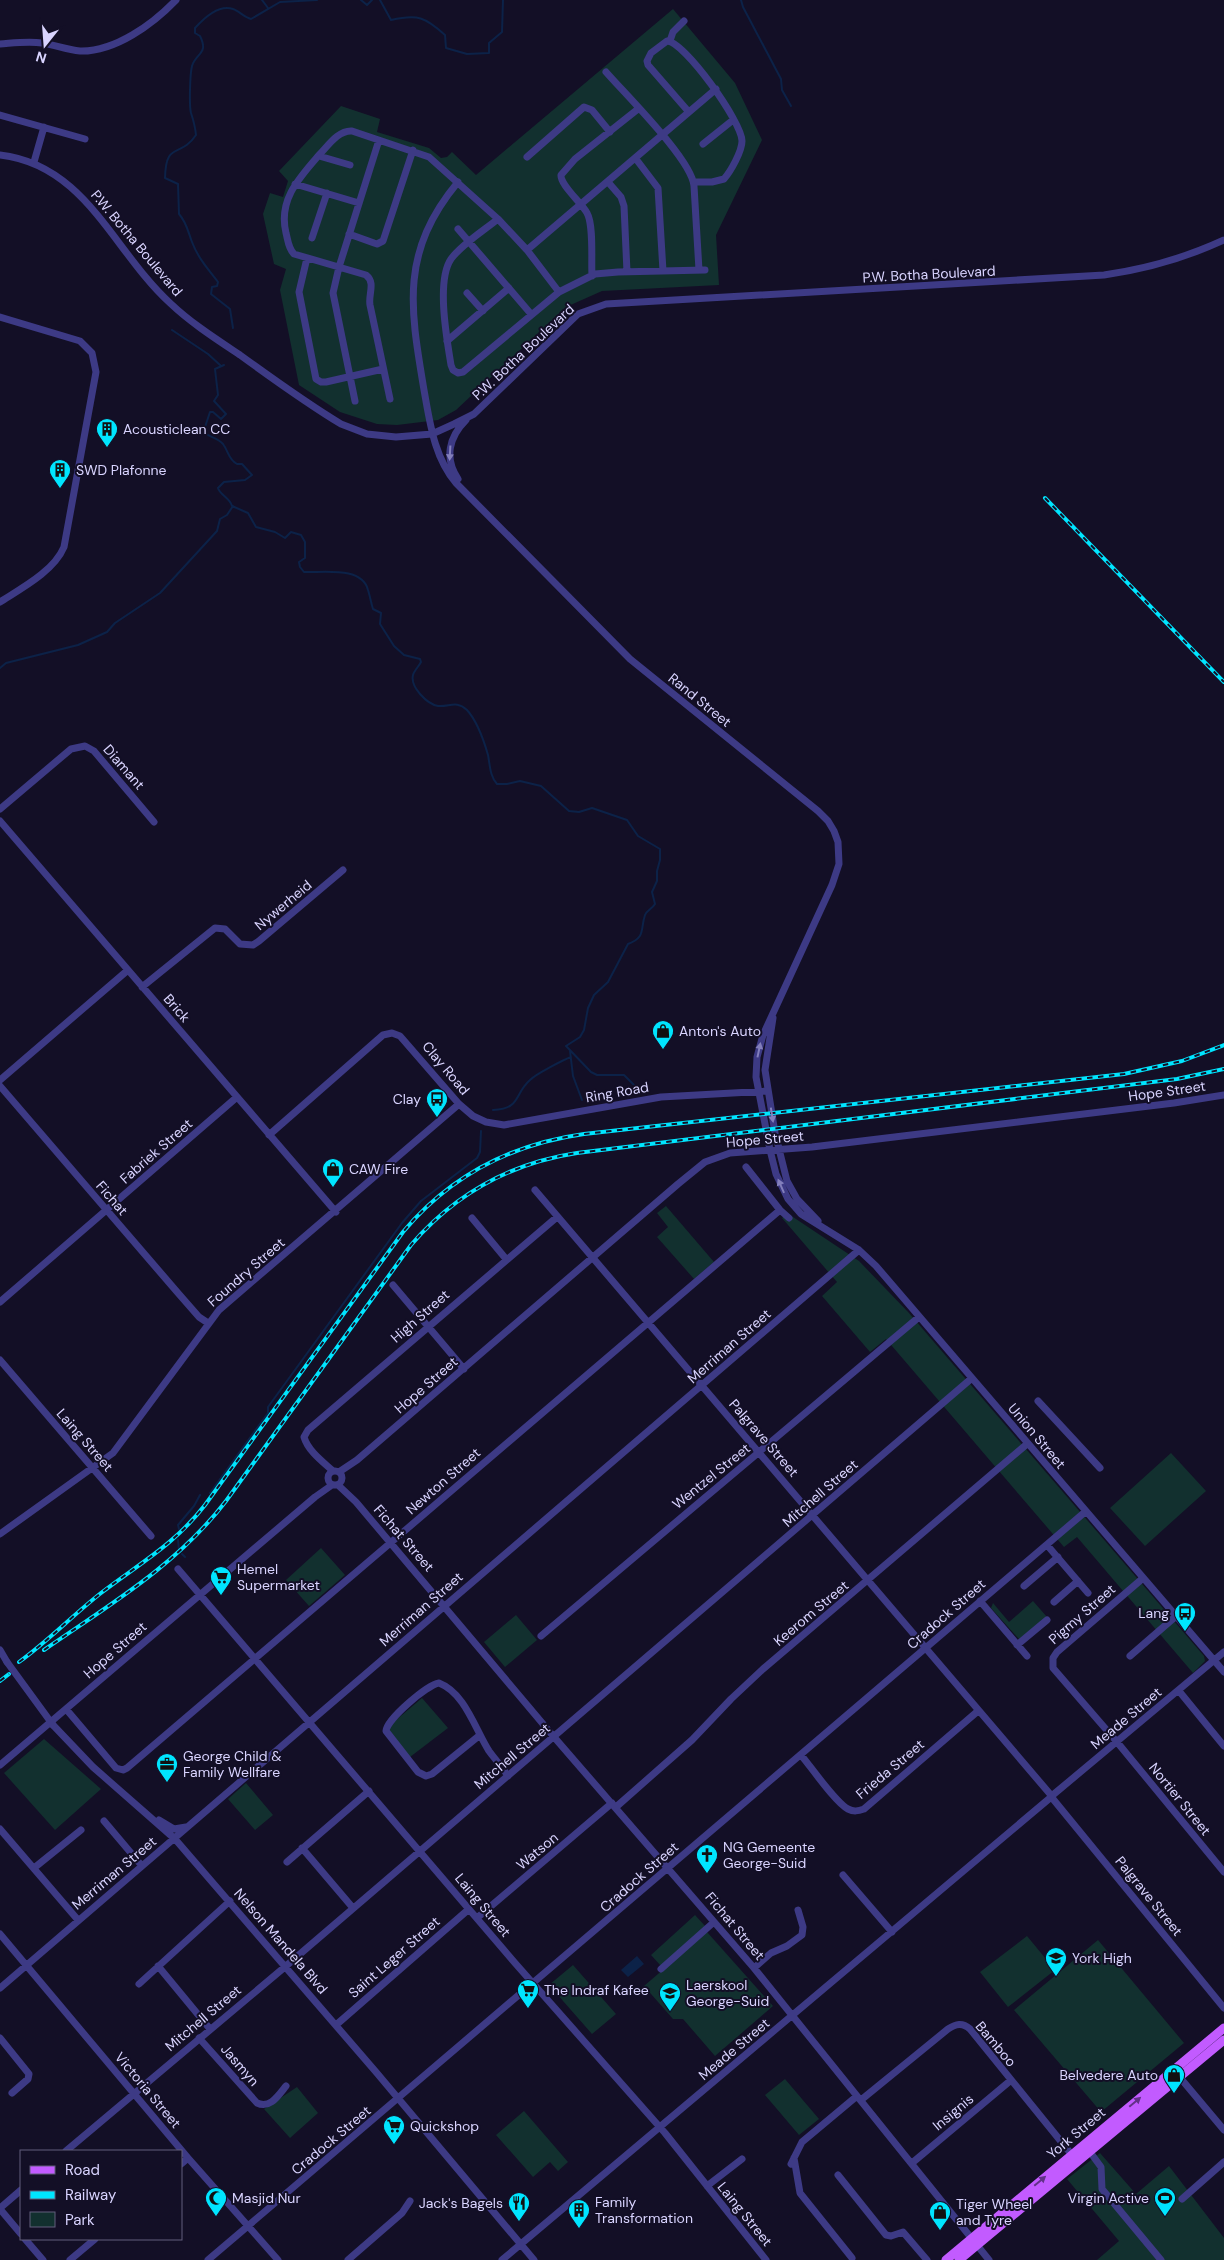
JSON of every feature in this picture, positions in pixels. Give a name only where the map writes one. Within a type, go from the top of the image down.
[{"type":"main road","name":"York Street","points":[[946,2260],[974,2242],[1090,2152],[1224,2028]]},
{"type":"main road","name":"York Street","points":[[959,2260],[974,2242],[1072,2155],[1177,2073],[1224,2040]]},
{"type":"street","points":[[0,44],[34,42],[77,51],[92,50],[124,39],[142,30],[176,0]]},
{"type":"street","points":[[684,21],[673,32],[670,41],[651,53],[647,61],[650,68],[688,111]]},
{"type":"street","points":[[670,41],[678,46],[716,89],[742,141],[727,174],[719,181],[694,182]]},
{"type":"street","points":[[498,219],[452,258],[447,269],[443,312],[453,370],[461,373],[559,292],[592,276],[628,272],[702,270],[694,182],[688,167],[606,72]]},
{"type":"street","points":[[527,250],[636,160],[688,111],[716,89]]},
{"type":"street","points":[[527,157],[584,107],[592,110],[610,132]]},
{"type":"street","points":[[592,276],[589,217],[563,182],[561,175],[575,159],[638,109]]},
{"type":"street","points":[[0,115],[85,139]]},
{"type":"street","points":[[703,144],[733,120]]},
{"type":"street","points":[[34,162],[44,127]]},
{"type":"street","points":[[390,399],[369,298],[371,281],[366,275],[307,258],[291,251],[283,220],[289,193],[294,184],[343,132],[352,131],[413,150],[429,157],[498,219],[527,250],[559,292]]},
{"type":"street","points":[[355,402],[333,292],[379,140]]},
{"type":"street","points":[[349,234],[374,243],[383,241],[413,150]]},
{"type":"street","name":"P.W. Botha Boulevard","points":[[0,155],[34,162],[61,177],[80,195],[169,303],[184,316],[320,411],[341,424],[366,434],[396,436],[432,434],[470,415],[481,408],[578,314],[606,304],[1104,275],[1172,261],[1224,240]]},
{"type":"street","points":[[319,156],[350,165]]},
{"type":"street","points":[[636,160],[658,188],[664,271]]},
{"type":"street","name":"Rand Street","points":[[458,182],[445,197],[427,228],[414,269],[412,292],[415,338],[432,434],[444,466],[456,483],[630,659],[828,821],[838,842],[839,864],[837,874],[767,1024],[758,1048],[756,1068],[758,1092]]},
{"type":"street","points":[[608,182],[621,197],[624,206],[628,272]]},
{"type":"street","points":[[294,184],[359,202]]},
{"type":"street","points":[[312,238],[327,193]]},
{"type":"street","points":[[458,229],[531,314]]},
{"type":"street","points":[[307,258],[299,292],[314,376],[321,382],[383,369]]},
{"type":"street","points":[[447,341],[509,288]]},
{"type":"street","points":[[467,293],[483,310]]},
{"type":"street","points":[[0,317],[80,340],[92,353],[96,372],[64,547],[61,554],[51,565],[0,602]]},
{"type":"street","points":[[467,492],[451,467],[449,451],[455,434],[470,415]]},
{"type":"street","name":"Diamant","points":[[0,809],[71,749],[85,746],[94,751],[154,822]]},
{"type":"street","name":"Brick","points":[[0,821],[336,1212]]},
{"type":"street","name":"Nywerheid","points":[[142,987],[215,928],[225,930],[240,944],[253,945],[343,870]]},
{"type":"street","points":[[0,1080],[128,970]]},
{"type":"street","name":"Rand Street","points":[[768,1091],[766,1059],[774,1011]]},
{"type":"street","name":"Clay Road","points":[[269,1135],[383,1035],[392,1033],[400,1036],[459,1104],[473,1116]]},
{"type":"street","name":"Fichat","points":[[0,1086],[199,1317],[208,1323]]},
{"type":"street","name":"Ring Road","points":[[473,1116],[486,1122],[504,1125],[661,1097],[768,1091]]},
{"type":"street","name":"Union Street","points":[[768,1091],[787,1181],[794,1194],[821,1225]]},
{"type":"street","name":"Union Street","points":[[758,1092],[778,1180],[788,1199],[801,1214],[859,1250],[876,1266],[1142,1579],[1224,1672]]},
{"type":"street","name":"Hope Street","points":[[0,1765],[705,1162],[730,1153],[779,1150],[1174,1103],[1224,1095]]},
{"type":"street","name":"Fabriek Street","points":[[0,1302],[237,1097]]},
{"type":"street","name":"Foundry Street","points":[[0,1534],[113,1453],[208,1323],[231,1300],[336,1212],[459,1104]]},
{"type":"street","points":[[746,1167],[780,1210],[789,1218]]},
{"type":"street","name":"Palgrave Street","points":[[535,1190],[1052,1796],[1224,2008]]},
{"type":"street","name":"Newton Street","points":[[66,1709],[116,1768],[123,1770],[127,1768],[780,1210]]},
{"type":"street","name":"High Street","points":[[304,1437],[314,1423],[557,1217]]},
{"type":"street","points":[[472,1218],[506,1260]]},
{"type":"street","name":"Merriman Street","points":[[0,1988],[859,1250]]},
{"type":"street","points":[[393,1286],[464,1368]]},
{"type":"street","name":"Wentzel Street","points":[[541,1636],[919,1317]]},
{"type":"street","name":"Laing Street","points":[[0,1360],[151,1536]]},
{"type":"street","name":"Mitchell Street","points":[[67,2150],[286,1966],[972,1378]]},
{"type":"street","points":[[1038,1401],[1100,1468]]},
{"type":"street","name":"Fichat Street","points":[[304,1437],[308,1446],[445,1605],[554,1737],[669,1867],[754,1968],[989,2260]]},
{"type":"street","name":"Keerom Street","points":[[614,1805],[692,1740],[750,1681],[1027,1444]]},
{"type":"street","name":"Cradock Street","points":[[208,2260],[534,1984],[1085,1512]]},
{"type":"street","points":[[1047,1545],[1088,1593]]},
{"type":"street","points":[[1024,1586],[1058,1557]]},
{"type":"street","name":"Laing Street","points":[[178,1569],[659,2128],[766,2260]]},
{"type":"street","name":"Pigmy Street","points":[[1117,1742],[1057,1673],[1052,1663],[1057,1652],[1142,1579]]},
{"type":"street","points":[[1054,1602],[1078,1582]]},
{"type":"street","points":[[980,1601],[1027,1656]]},
{"type":"street","points":[[1130,1656],[1176,1617]]},
{"type":"street","points":[[1017,1645],[1047,1620]]},
{"type":"street","name":"Nelson Mandela Blvd","points":[[0,1650],[28,1693],[53,1725],[87,1761],[175,1839],[286,1966],[534,2260]]},
{"type":"street","name":"Meade Street","points":[[502,2260],[1224,1652]]},
{"type":"street","points":[[480,1735],[432,1774],[426,1776],[418,1772],[386,1731],[389,1721],[424,1691],[439,1682],[444,1684],[463,1705],[480,1735],[508,1776]]},
{"type":"street","points":[[1179,1691],[1224,1746]]},
{"type":"street","name":"Frieda Street","points":[[802,1755],[842,1804],[851,1811],[857,1811],[864,1809],[978,1711]]},
{"type":"street","name":"Nortier Street","points":[[1117,1742],[1224,1872]]},
{"type":"street","points":[[287,1862],[369,1791]]},
{"type":"street","name":"Watson","points":[[477,1918],[614,1805]]},
{"type":"street","points":[[150,1816],[174,1829],[188,1827]]},
{"type":"street","points":[[104,1821],[142,1866]]},
{"type":"street","points":[[0,1829],[78,1920]]},
{"type":"street","points":[[34,1868],[81,1830]]},
{"type":"street","points":[[302,1848],[353,1908]]},
{"type":"street","points":[[843,1875],[892,1932]]},
{"type":"street","points":[[139,1984],[230,1901]]},
{"type":"street","name":"Saint Leger Street","points":[[336,2025],[470,1909]]},
{"type":"street","points":[[754,1968],[771,1953],[787,1946],[802,1935],[803,1927],[798,1910]]},
{"type":"street","points":[[661,1969],[714,1922]]},
{"type":"street","name":"Victoria Street","points":[[0,1934],[181,2150]]},
{"type":"street","points":[[158,1966],[210,2029]]},
{"type":"street","name":"Bamboo","points":[[859,2098],[948,2029],[958,2024],[970,2030],[1072,2155]]},
{"type":"street","points":[[0,2038],[29,2074],[28,2079],[12,2093]]},
{"type":"street","name":"Jasmyn","points":[[199,2038],[257,2103],[264,2105],[270,2103],[286,2086]]},
{"type":"street","points":[[1177,2073],[1224,2130]]},
{"type":"street","name":"Insignis","points":[[912,2163],[1010,2081]]},
{"type":"street","points":[[852,2258],[800,2193],[793,2161],[802,2142],[859,2098]]},
{"type":"street","name":"Victoria Street","points":[[182,2151],[278,2260]]},
{"type":"street","points":[[1090,2152],[1101,2167],[1102,2189],[1161,2260]]},
{"type":"street","points":[[182,2163],[188,2158]]},
{"type":"street","points":[[707,2186],[742,2158]]},
{"type":"street","points":[[1182,2199],[1224,2162]]},
{"type":"street","points":[[838,2175],[886,2235],[891,2236],[902,2232],[927,2260]]},
{"type":"street","points":[[20,2191],[0,2209],[20,2233]]},
{"type":"street","points":[[348,2260],[402,2213],[410,2201]]},
{"type":"street","points":[[26,2240],[43,2260]]},
{"type":"street","points":[[70,2260],[94,2240]]},
{"type":"green space","points":[[673,9],[735,83],[762,140],[716,235],[719,285],[602,291],[566,307],[456,410],[438,420],[397,425],[377,424],[340,412],[299,385],[280,290],[286,269],[274,264],[263,214],[270,193],[283,197],[288,181],[279,171],[341,106],[380,119],[377,132],[429,148],[441,158],[447,157],[452,152],[476,175]]},
{"type":"green space","points":[[666,1206],[714,1262],[694,1279],[657,1237],[668,1227],[657,1213]]},
{"type":"green space","points":[[787,1213],[859,1261],[909,1313],[1204,1656],[1205,1661],[1193,1673],[1077,1537],[1064,1547],[886,1339],[870,1352],[822,1296],[837,1282],[782,1218]]},
{"type":"green space","points":[[1171,1453],[1206,1491],[1145,1546],[1110,1508]]},
{"type":"green space","points":[[321,1548],[345,1575],[309,1606],[286,1580]]},
{"type":"green space","points":[[1033,1601],[1047,1617],[1019,1639],[991,1608],[993,1603],[1009,1622]]},
{"type":"green space","points":[[516,1615],[537,1640],[505,1667],[484,1642]]},
{"type":"green space","points":[[422,1698],[448,1728],[410,1757],[389,1734],[389,1726]]},
{"type":"green space","points":[[44,1739],[101,1789],[55,1830],[4,1773]]},
{"type":"green space","points":[[246,1783],[273,1815],[255,1830],[228,1799]]},
{"type":"green space","points":[[695,1915],[706,1927],[661,1966],[651,1955]]},
{"type":"green space","points":[[707,1932],[773,2006],[715,2056],[683,2019],[673,2019],[644,1986]]},
{"type":"green space","points":[[1027,1936],[1055,1970],[1008,2007],[980,1972]]},
{"type":"green space","points":[[1098,1940],[1184,2043],[1101,2112],[1014,2010]]},
{"type":"green space","points":[[573,1965],[616,2014],[592,2034],[549,1985]]},
{"type":"green space","points":[[785,2079],[819,2119],[799,2135],[765,2095]]},
{"type":"green space","points":[[297,2087],[318,2113],[290,2138],[264,2109]]},
{"type":"green space","points":[[524,2111],[568,2162],[558,2171],[550,2162],[533,2177],[496,2135]]},
{"type":"green space","points":[[1100,2153],[1136,2194],[1169,2166],[1224,2238],[1224,2260],[1097,2260],[1119,2241],[1067,2179]]},
{"type":"water","points":[[637,1956],[644,1964],[628,1977],[621,1970]]},
{"type":"waterway","points":[[262,0],[268,8]]},
{"type":"waterway","points":[[233,328],[230,309],[211,294],[212,287],[217,286],[218,282],[197,253],[186,224],[179,214],[178,184],[165,178],[166,166],[171,154],[185,146],[196,135],[190,109],[191,76],[192,66],[201,53],[203,46],[200,36],[195,33],[195,28],[207,16],[222,8],[233,9],[251,19],[280,2],[317,0]]},
{"type":"waterway","points":[[361,0],[367,5],[372,0]]},
{"type":"waterway","points":[[380,0],[391,20],[408,17],[421,18],[445,35],[446,48],[467,54],[489,53],[489,43],[502,32],[503,0]]},
{"type":"waterway","points":[[741,0],[781,79],[782,90],[791,106]]},
{"type":"waterway","points":[[172,330],[208,354],[220,365]]},
{"type":"waterway","points":[[224,365],[215,369],[218,395],[214,401],[226,414],[221,419],[213,412],[210,412],[205,433],[221,442],[232,460],[237,464],[242,464],[252,475],[245,480],[224,482],[218,488],[232,506],[248,513],[256,527],[275,532],[285,538],[291,532],[301,535],[305,542],[305,558],[299,562],[304,572],[341,572],[358,577],[364,582],[373,609],[381,613],[380,624],[394,646],[404,655],[420,659],[421,662],[414,673],[413,680],[420,694],[434,705],[460,705],[471,715],[482,738],[492,774],[497,784],[520,781],[541,786],[569,811],[579,812],[592,808],[627,820],[638,836],[660,849],[657,881],[652,892],[655,904],[645,915],[640,936],[628,944],[608,982],[594,995],[588,1008],[584,1030],[580,1037],[566,1046],[591,1072],[597,1075],[624,1075],[635,1086],[643,1088]]},
{"type":"waterway","points":[[0,668],[6,663],[78,645],[107,632],[115,623],[160,593],[217,531],[220,519],[227,515],[233,506]]},
{"type":"waterway","points":[[570,1051],[573,1076],[582,1100]]},
{"type":"waterway","points":[[493,1110],[502,1109],[513,1104],[525,1085],[533,1077],[571,1057]]},
{"type":"waterway","points":[[210,1493],[268,1413],[268,1407],[402,1223],[421,1201],[477,1158],[480,1152],[481,1131]]},
{"type":"waterway","points":[[179,1529],[178,1525],[194,1506],[200,1495]]},
{"type":"waterway","points":[[178,1540],[179,1550]]},
{"type":"waterway","points":[[182,1554],[185,1557]]},
{"type":"railway","points":[[1045,498],[1224,682]]},
{"type":"railway","points":[[19,1662],[101,1593],[169,1543],[193,1519],[403,1232],[441,1194],[484,1166],[532,1146],[584,1134],[1124,1074],[1182,1061],[1224,1045]]},
{"type":"railway","points":[[44,1650],[141,1583],[186,1545],[207,1524],[226,1501],[411,1245],[428,1227],[465,1196],[507,1173],[529,1164],[577,1153],[1177,1079],[1224,1069]]},
{"type":"railway","points":[[0,1681],[9,1674]]},
{"type":"place","name":"Acousticlean CC","points":[[107,448]]},
{"type":"place","name":"SWD Plafonne","points":[[60,489]]},
{"type":"place","name":"Anton's Auto","points":[[663,1050]]},
{"type":"place","name":"Clay","points":[[437,1118]]},
{"type":"place","name":"CAW Fire","points":[[333,1188]]},
{"type":"place","name":"Hemel Supermarket","points":[[221,1596]]},
{"type":"place","name":"Lang","points":[[1185,1632]]},
{"type":"place","name":"George Child & Family Wellfare","points":[[167,1783]]},
{"type":"place","name":"NG Gemeente George-Suid","points":[[707,1874]]},
{"type":"place","name":"York High","points":[[1056,1977]]},
{"type":"place","name":"The Indraf Kafee","points":[[528,2009]]},
{"type":"place","name":"Laerskool George-Suid","points":[[670,2012]]},
{"type":"place","name":"Belvedere Auto","points":[[1174,2094]]},
{"type":"place","name":"Quickshop","points":[[394,2145]]},
{"type":"place","name":"Masjid Nur","points":[[216,2217]]},
{"type":"place","name":"Virgin Active","points":[[1165,2217]]},
{"type":"place","name":"Jack's Bagels","points":[[519,2222]]},
{"type":"place","name":"Family Transformation","points":[[579,2229]]},
{"type":"place","name":"Tiger Wheel and Tyre","points":[[940,2231]]}]
